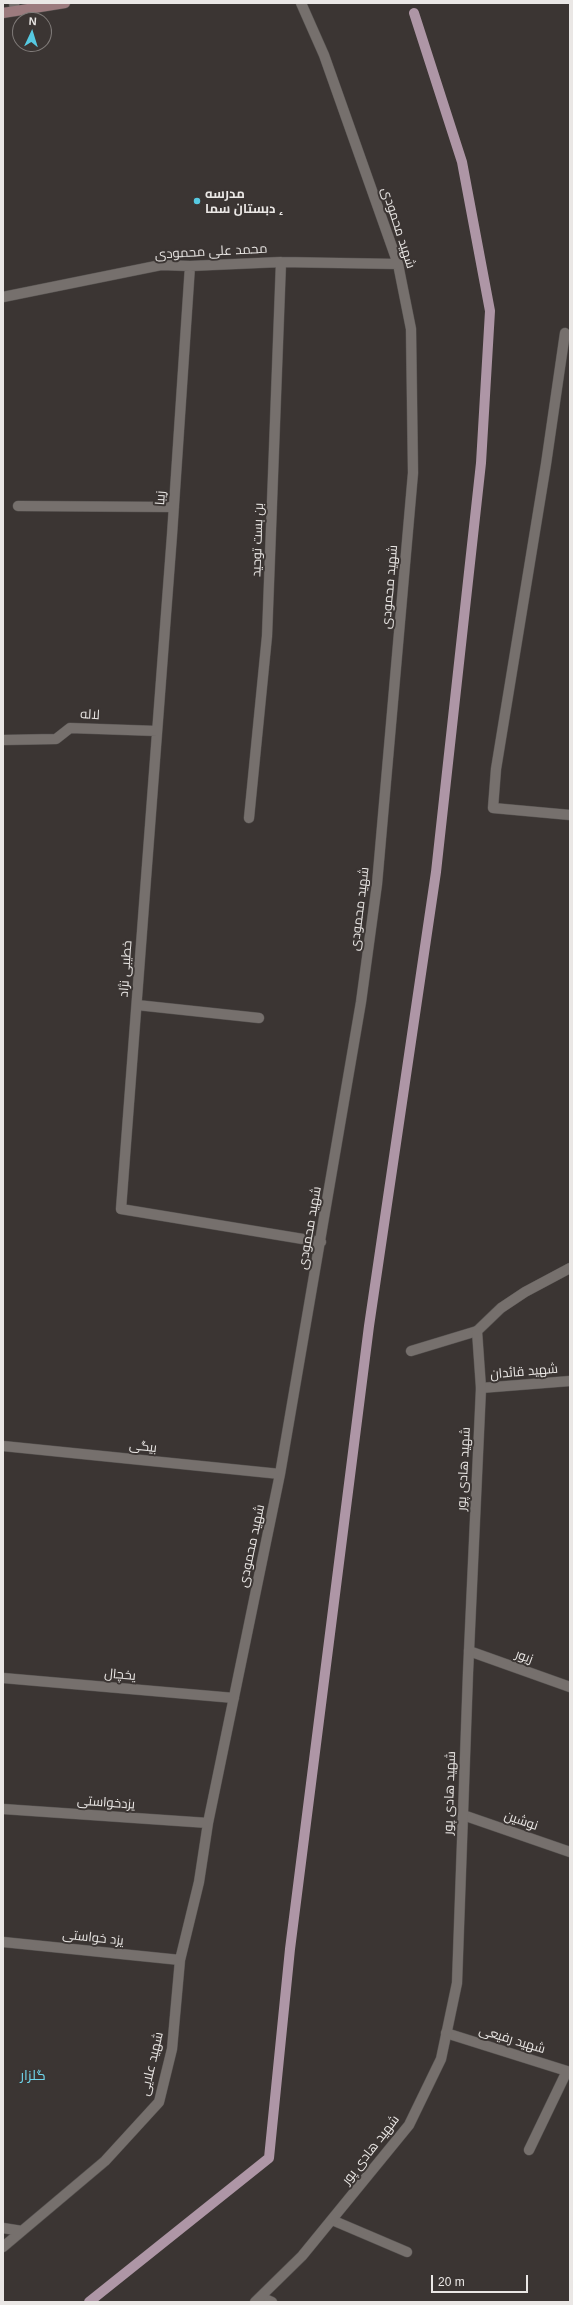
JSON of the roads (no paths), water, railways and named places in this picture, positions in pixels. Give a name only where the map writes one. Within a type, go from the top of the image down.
[{"type":"main road","points":[[3,13],[15,7],[65,3]]},
{"type":"street","name":"شهید محمودی","points":[[208,1823],[280,1474],[361,1002],[377,884],[413,473],[411,329],[398,264],[324,55],[302,3]]},
{"type":"street","name":"محمد علی محمودی","points":[[3,297],[161,265],[190,266],[281,262],[398,264]]},
{"type":"street","name":"بن بست توحید","points":[[249,818],[268,636],[281,262]]},
{"type":"street","name":"زیبا","points":[[157,732],[190,266]]},
{"type":"street","points":[[565,333],[546,464],[496,769],[493,808],[570,815]]},
{"type":"street","points":[[18,506],[174,507]]},
{"type":"street","name":"لاله","points":[[3,740],[56,739],[70,728],[157,732]]},
{"type":"street","name":"خطیبی نژاد","points":[[157,732],[121,1209],[321,1242]]},
{"type":"street","points":[[137,1006],[259,1018]]},
{"type":"street","points":[[411,1351],[477,1331],[501,1308],[525,1292],[570,1268]]},
{"type":"street","name":"شهید هادی پور","points":[[258,2299],[302,2256],[408,2125],[441,2059],[457,1983],[469,1651],[481,1388],[477,1331]]},
{"type":"street","name":"شهید قائدان","points":[[481,1388],[570,1381]]},
{"type":"street","name":"بیگی","points":[[3,1446],[280,1474]]},
{"type":"street","name":"زیور","points":[[469,1651],[570,1687]]},
{"type":"street","name":"یخچال","points":[[3,1678],[234,1698]]},
{"type":"street","name":"یزدخواستی","points":[[3,1809],[208,1823]]},
{"type":"street","name":"نوشین","points":[[463,1815],[570,1852]]},
{"type":"street","name":"شهید علایی","points":[[3,2247],[105,2161],[159,2102],[172,2049],[180,1960],[199,1882],[208,1823]]},
{"type":"street","name":"یزد خواستی","points":[[3,1942],[180,1960]]},
{"type":"street","name":"شهید رفیعی","points":[[446,2033],[568,2071]]},
{"type":"street","points":[[528,2150],[568,2071]]},
{"type":"street","points":[[332,2220],[407,2252]]},
{"type":"street","points":[[3,2228],[22,2231]]},
{"type":"street","points":[[258,2299],[272,2302]]},
{"type":"waterway","points":[[89,2302],[269,2158],[290,1949],[369,1326],[436,872],[481,463],[490,311],[462,162],[414,13]]},
{"type":"place","name":"مدرسه دبستان سما ٕ","points":[[197,201]]},
{"type":"district","name":"گلزار","points":[[33,2076]]}]
